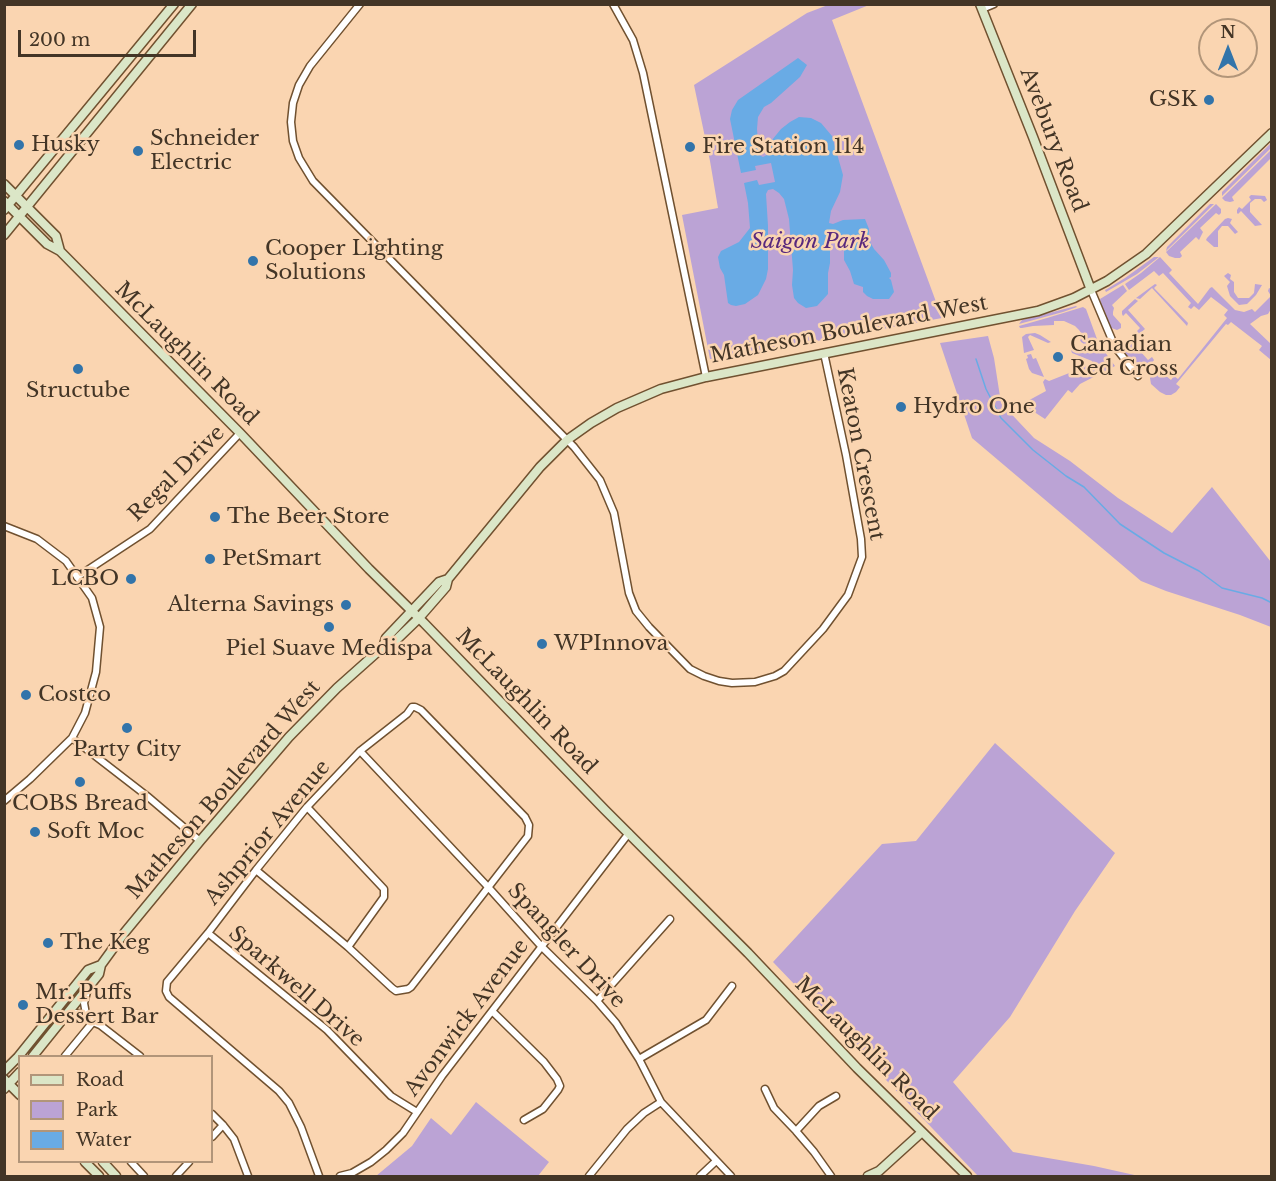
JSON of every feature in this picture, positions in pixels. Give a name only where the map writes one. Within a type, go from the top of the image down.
[{"type":"street","points":[[6,205],[16,196],[174,4]]},
{"type":"street","points":[[4,235],[192,4]]},
{"type":"street","name":"Keaton Crescent","points":[[360,4],[310,66],[298,85],[291,122],[293,141],[299,158],[313,181],[567,440],[600,480],[614,513],[633,606],[640,617],[690,669],[704,676],[732,683],[755,682],[784,671],[823,629],[848,595],[862,557],[861,539],[824,354]]},
{"type":"street","points":[[613,4],[633,40],[643,73],[705,377]]},
{"type":"street","points":[[981,7],[994,4]]},
{"type":"street","name":"Avebury Road","points":[[981,7],[1034,136],[1091,290]]},
{"type":"street","name":"Matheson Boulevard West","points":[[34,1055],[99,974],[101,965],[125,932],[289,737],[337,688],[383,648],[386,638],[415,615],[439,582],[448,579],[540,466],[567,440],[604,415],[661,389],[705,377],[1038,311],[1074,298],[1123,271],[1155,247],[1272,133]]},
{"type":"street","name":"McLaughlin Road","points":[[4,184],[56,236],[60,251]]},
{"type":"street","name":"McLaughlin Road","points":[[6,205],[47,244],[60,251],[748,953],[857,1068],[967,1176]]},
{"type":"street","points":[[1091,290],[1115,346],[1138,376]]},
{"type":"street","name":"Regal Drive","points":[[77,577],[150,529],[240,433]]},
{"type":"street","points":[[4,526],[37,539],[66,561],[92,598],[100,627],[96,672],[85,713],[72,738],[38,772],[4,801]]},
{"type":"street","name":"Ashprior Avenue","points":[[319,1176],[301,1126],[289,1103],[279,1091],[169,997],[166,991],[167,982],[307,807],[360,751],[415,706],[525,817],[529,825],[528,836],[489,888]]},
{"type":"street","points":[[72,738],[147,796],[200,841]]},
{"type":"street","name":"Spangler Drive","points":[[360,751],[541,946],[597,1001],[616,1023],[639,1059],[661,1102],[731,1176]]},
{"type":"street","points":[[307,807],[384,889],[384,897],[348,947]]},
{"type":"street","name":"Avonwick Avenue","points":[[340,1176],[352,1173],[371,1162],[403,1133],[442,1076],[629,833]]},
{"type":"street","points":[[256,870],[396,990],[411,987],[489,888]]},
{"type":"street","points":[[597,1001],[670,919]]},
{"type":"street","name":"Sparkwell Drive","points":[[208,933],[321,1025],[385,1091],[417,1112]]},
{"type":"street","name":"Matheson Boulevard West","points":[[6,1066],[88,970],[101,965]]},
{"type":"street","points":[[89,985],[84,1003],[86,1014],[136,1055]]},
{"type":"street","points":[[639,1059],[706,1020],[732,986]]},
{"type":"street","points":[[492,1011],[544,1062],[560,1086],[543,1109],[524,1120]]},
{"type":"street","points":[[63,1019],[76,1013],[86,1014]]},
{"type":"street","points":[[66,1055],[93,1022]]},
{"type":"street","points":[[18,1074],[6,1084],[18,1093]]},
{"type":"street","points":[[765,1089],[774,1108],[814,1152],[831,1176]]},
{"type":"street","points":[[796,1131],[819,1106],[836,1096]]},
{"type":"street","points":[[589,1176],[627,1129],[644,1113],[661,1102]]},
{"type":"street","points":[[213,1115],[234,1139],[248,1176]]},
{"type":"street","points":[[213,1136],[223,1125]]},
{"type":"street","points":[[868,1176],[879,1171],[922,1131]]},
{"type":"street","points":[[700,1176],[716,1161]]},
{"type":"street","points":[[87,1163],[99,1176]]},
{"type":"street","points":[[105,1163],[116,1176]]},
{"type":"street","points":[[133,1163],[144,1176]]},
{"type":"street","points":[[176,1176],[187,1163]]},
{"type":"green space","name":"Saigon Park","points":[[828,5],[869,5],[832,20],[942,318],[710,359],[682,215],[718,208],[694,85],[807,13]]},
{"type":"green space","points":[[1271,143],[1271,148],[1222,196],[1222,192]]},
{"type":"green space","points":[[1271,150],[1271,158],[1232,197],[1234,201],[1225,201],[1222,198]]},
{"type":"green space","points":[[1251,195],[1265,196],[1267,200],[1264,202],[1261,199],[1255,199],[1250,203],[1250,212],[1262,225],[1255,226],[1241,211],[1237,213],[1239,207],[1242,209],[1251,200],[1249,197]]},
{"type":"green space","points":[[1210,204],[1214,204],[1166,251],[1167,247]]},
{"type":"green space","points":[[1216,204],[1221,209],[1221,213],[1219,215],[1216,213],[1200,228],[1203,232],[1199,240],[1196,237],[1180,252],[1182,256],[1180,258],[1169,256],[1166,252]]},
{"type":"green space","points":[[1228,218],[1232,219],[1230,223],[1238,232],[1235,234],[1228,226],[1222,226],[1218,231],[1218,247],[1214,247],[1206,240]]},
{"type":"green space","points":[[1154,257],[1159,257],[1137,274],[1106,292],[1105,290]]},
{"type":"green space","points":[[1160,257],[1172,270],[1169,273],[1198,304],[1212,287],[1235,310],[1244,312],[1252,309],[1255,312],[1271,296],[1271,309],[1268,314],[1250,324],[1271,344],[1271,360],[1259,350],[1262,346],[1231,322],[1226,324],[1176,384],[1180,387],[1176,392],[1166,395],[1151,384],[1151,374],[1161,367],[1160,371],[1171,380],[1174,376],[1178,379],[1227,318],[1224,315],[1228,310],[1211,297],[1199,310],[1194,306],[1191,309],[1188,307],[1191,303],[1163,273],[1159,276],[1154,271],[1129,290],[1125,284]]},
{"type":"green space","points":[[1228,273],[1234,282],[1234,292],[1238,298],[1249,298],[1254,293],[1255,284],[1262,285],[1247,304],[1239,305],[1230,296],[1227,286],[1230,282],[1224,276]]},
{"type":"green space","points":[[1155,284],[1157,285],[1154,288],[1188,323],[1187,326],[1152,288],[1140,299],[1136,298]]},
{"type":"green space","points":[[1123,285],[1127,291],[1112,305],[1113,315],[1121,324],[1121,328],[1117,330],[1109,327],[1100,299]]},
{"type":"green space","points":[[1135,299],[1138,301],[1128,310],[1145,329],[1139,334],[1137,331],[1140,328],[1126,313],[1123,316],[1122,314],[1122,311]]},
{"type":"green space","points":[[1076,306],[1063,312],[1019,324],[1022,320]]},
{"type":"green space","points":[[1083,307],[1086,309],[1097,339],[1089,344],[1081,342],[1080,340],[1084,337],[1079,330],[1064,321],[1054,321],[1054,325],[1022,328],[1019,326],[1047,318]]},
{"type":"green space","points":[[1035,333],[1051,342],[1048,343],[1030,335],[1028,337],[1034,350],[1024,353],[1022,337]]},
{"type":"green space","points":[[988,336],[1001,403],[1034,438],[1070,461],[1118,498],[1172,533],[1212,487],[1271,562],[1271,627],[1141,581],[972,438],[940,343]]},
{"type":"green space","points":[[1133,343],[1148,360],[1152,357],[1154,360],[1152,363],[1133,363],[1124,351]]},
{"type":"green space","points":[[1102,348],[1115,366],[1080,384],[1072,393],[1068,390],[1045,419],[1022,404],[1046,391],[1043,382],[1045,379],[1049,381],[1092,364],[1092,361],[1072,353],[1071,350],[1087,352]]},
{"type":"green space","points":[[1031,354],[1033,359],[1036,358],[1044,377],[1032,373],[1029,369],[1026,359],[1027,355]]},
{"type":"green space","points":[[995,743],[1115,853],[1075,911],[1010,1017],[953,1082],[1013,1152],[1139,1176],[978,1176],[773,962],[882,844],[916,841]]},
{"type":"green space","points":[[476,1102],[549,1162],[538,1176],[376,1176],[412,1146],[431,1118],[451,1135]]},
{"type":"water","points":[[798,58],[807,65],[800,77],[764,107],[758,117],[759,155],[763,157],[767,155],[772,140],[781,129],[799,117],[811,118],[821,123],[832,136],[843,175],[840,192],[831,211],[829,223],[865,219],[869,229],[869,240],[891,273],[889,278],[894,292],[889,299],[873,299],[863,292],[863,287],[854,284],[844,260],[844,249],[835,240],[827,241],[830,248],[828,294],[817,306],[806,308],[798,303],[794,298],[792,285],[789,219],[784,199],[773,189],[768,190],[766,194],[768,269],[766,279],[758,295],[745,304],[736,306],[728,303],[724,275],[718,257],[721,251],[739,242],[750,228],[744,183],[757,180],[759,185],[775,182],[771,163],[755,166],[756,170],[741,173],[730,119],[732,110],[738,100]]},
{"type":"waterway","points":[[976,359],[986,389],[1001,418],[1033,450],[1084,487],[1120,524],[1164,553],[1199,571],[1222,588],[1262,598],[1272,603]]},
{"type":"place","name":"GSK","points":[[1209,100]]},
{"type":"place","name":"Husky","points":[[19,145]]},
{"type":"place","name":"Fire Station 114","points":[[690,147]]},
{"type":"place","name":"Schneider Electric","points":[[138,151]]},
{"type":"place","name":"Cooper Lighting Solutions","points":[[253,261]]},
{"type":"place","name":"Canadian Red Cross","points":[[1058,357]]},
{"type":"place","name":"Structube","points":[[78,369]]},
{"type":"place","name":"Hydro One","points":[[901,407]]},
{"type":"place","name":"The Beer Store","points":[[215,517]]},
{"type":"place","name":"PetSmart","points":[[210,559]]},
{"type":"place","name":"LCBO","points":[[131,579]]},
{"type":"place","name":"Alterna Savings","points":[[346,605]]},
{"type":"place","name":"Piel Suave Medispa","points":[[329,627]]},
{"type":"place","name":"WPInnova","points":[[542,644]]},
{"type":"place","name":"Costco","points":[[26,695]]},
{"type":"place","name":"Party City","points":[[127,728]]},
{"type":"place","name":"COBS Bread","points":[[80,782]]},
{"type":"place","name":"Soft Moc","points":[[35,832]]},
{"type":"place","name":"The Keg","points":[[48,943]]},
{"type":"place","name":"Mr. Puffs Dessert Bar","points":[[23,1005]]}]
